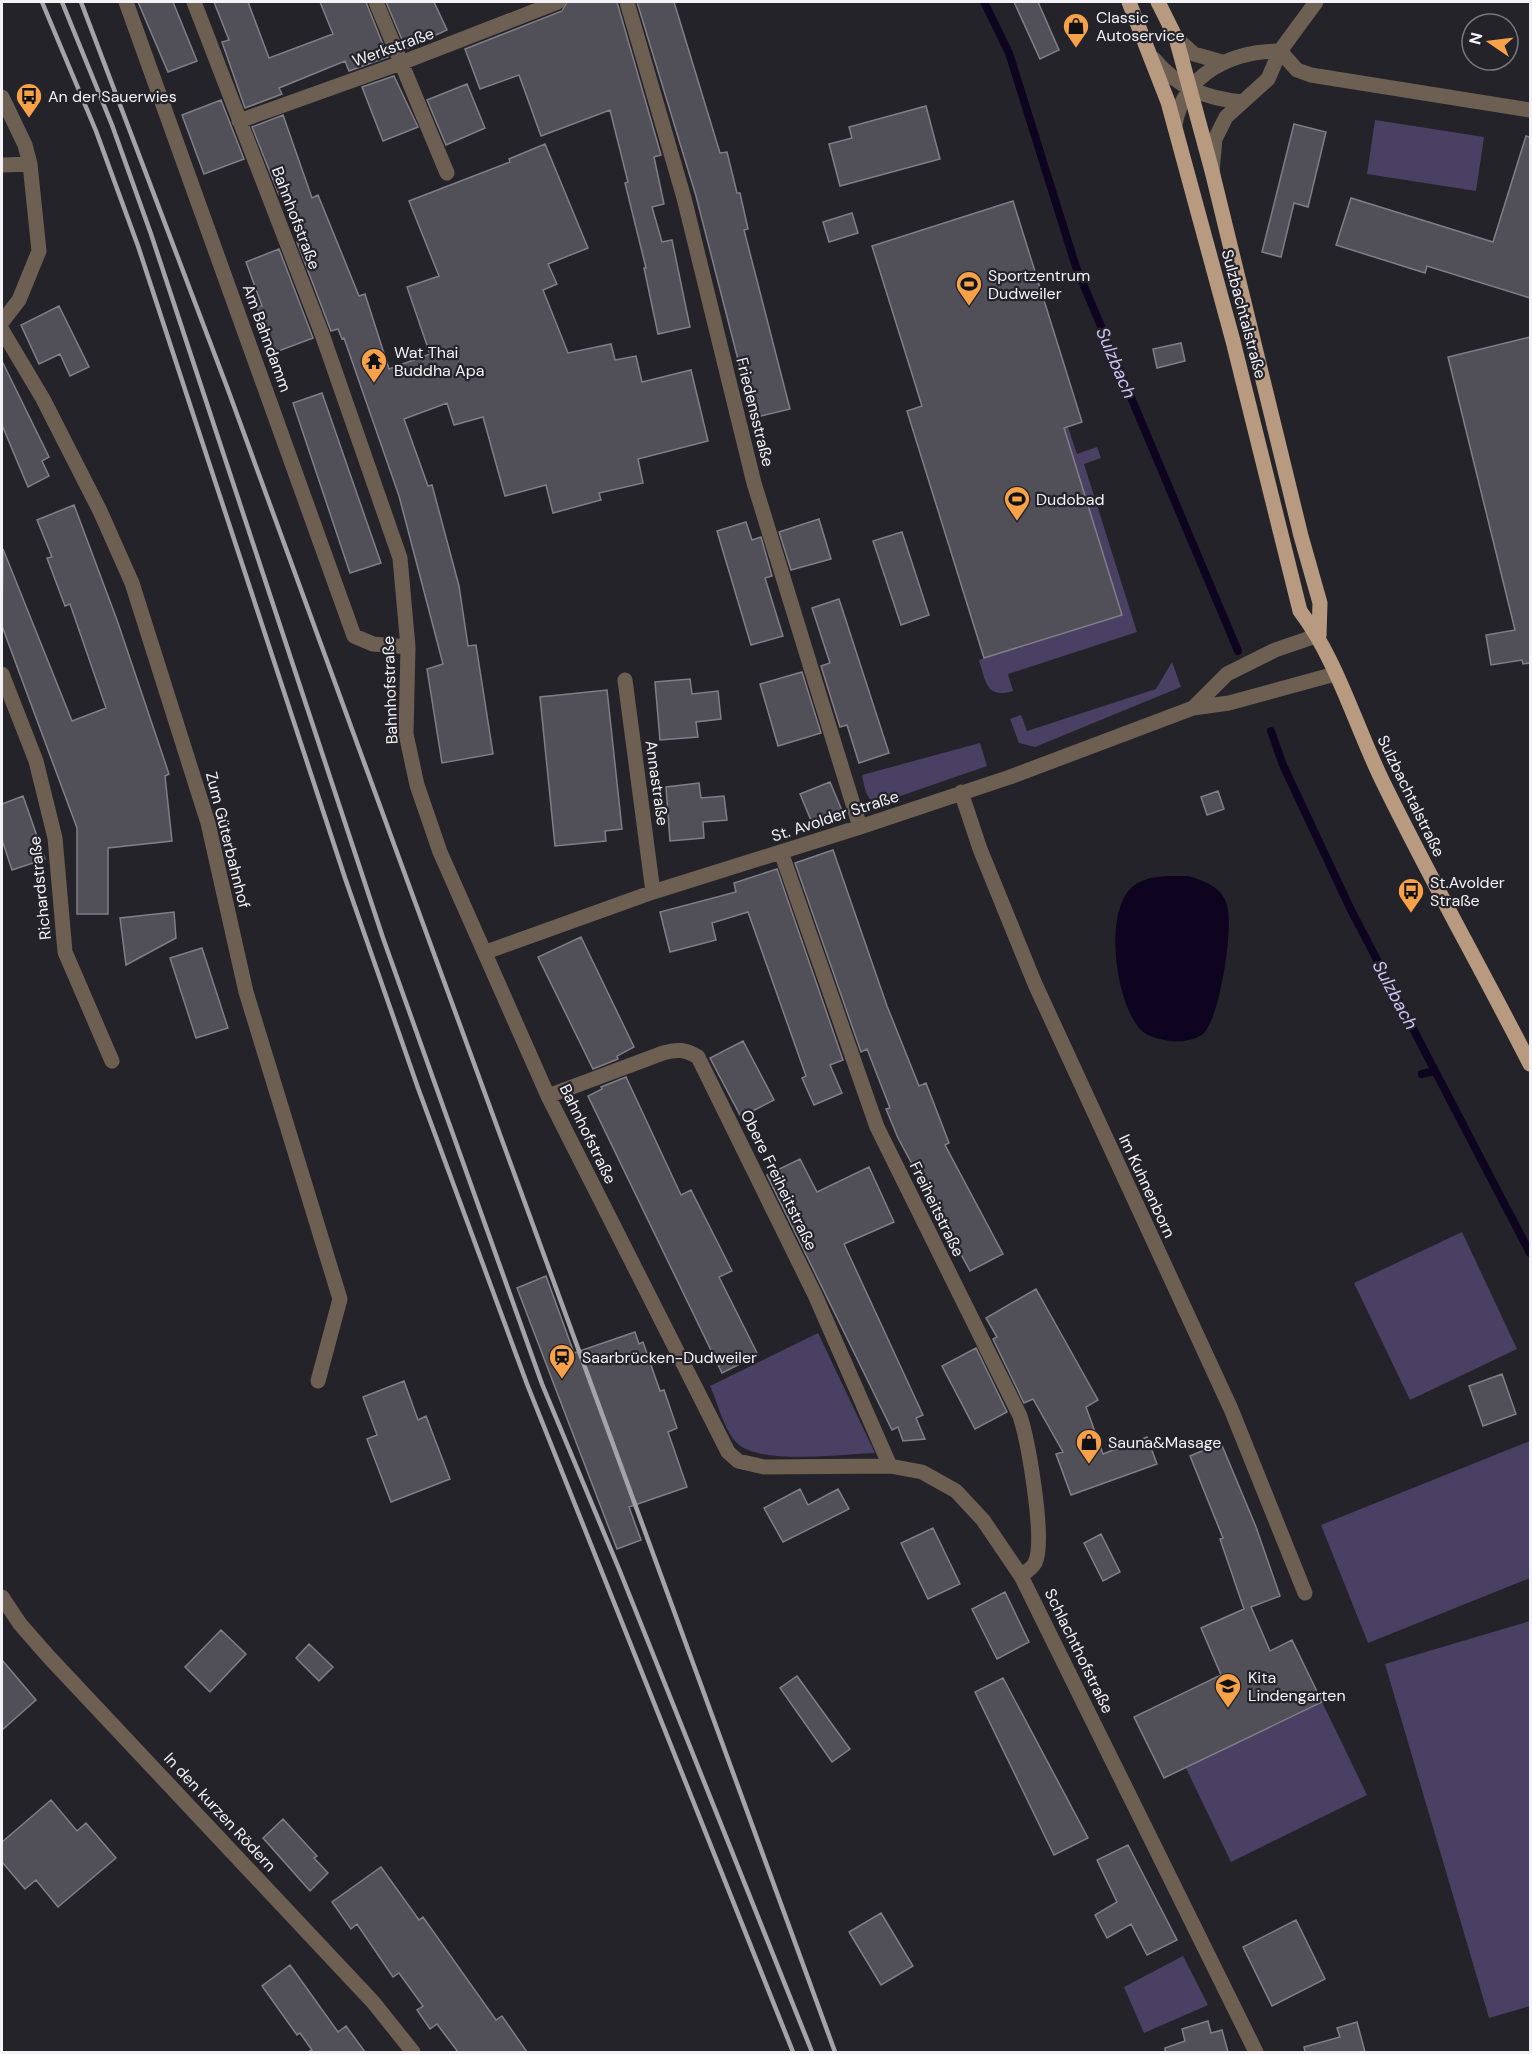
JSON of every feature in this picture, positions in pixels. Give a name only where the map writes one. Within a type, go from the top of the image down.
[{"type":"main road","name":"Sulzbachtalstraße","points":[[1129,2],[1151,54],[1175,125],[1233,341],[1300,611],[1319,635],[1366,748],[1412,841],[1530,1064]]},
{"type":"main road","name":"Sulzbachtalstraße","points":[[1158,2],[1176,39],[1212,171],[1301,536],[1320,603],[1319,635]]},
{"type":"street","name":"Am Bahndamm","points":[[126,2],[354,636],[373,644],[408,647]]},
{"type":"street","name":"Bahnhofstraße","points":[[194,2],[322,334],[400,558],[408,647],[406,734],[417,785],[440,852],[548,1096],[728,1452]]},
{"type":"street","points":[[376,2],[447,172]]},
{"type":"street","name":"Werkstraße","points":[[239,122],[402,63],[558,2]]},
{"type":"street","name":"Friedensstraße","points":[[627,2],[684,198],[754,483],[860,827]]},
{"type":"street","points":[[1212,171],[1215,139],[1226,117],[1268,79],[1280,51],[1316,2]]},
{"type":"street","points":[[1176,39],[1194,54],[1222,62]]},
{"type":"street","points":[[1175,125],[1182,100],[1206,71],[1222,62],[1256,51],[1280,51],[1297,70],[1311,75],[1530,110]]},
{"type":"street","points":[[1151,54],[1164,71],[1189,90],[1211,99],[1242,102]]},
{"type":"street","points":[[2,97],[25,145],[30,164],[39,251],[20,300],[2,322]]},
{"type":"street","points":[[2,165],[30,164]]},
{"type":"street","name":"Zum Güterbahnhof","points":[[2,330],[43,399],[100,511],[132,583],[208,823],[246,992],[340,1299],[318,1381]]},
{"type":"street","name":"St. Avolder Straße","points":[[1193,708],[1227,674],[1275,650],[1319,635]]},
{"type":"street","name":"Richardstraße","points":[[2,674],[36,760],[55,838],[65,952],[112,1061]]},
{"type":"street","name":"St. Avolder Straße","points":[[486,952],[653,892],[860,827],[1070,756],[1193,708],[1229,703],[1335,674]]},
{"type":"street","name":"Annastraße","points":[[625,680],[653,892]]},
{"type":"street","name":"Im Kuhnenborn","points":[[962,792],[980,849],[1035,984],[1231,1409],[1305,1593]]},
{"type":"street","name":"Freiheitstraße","points":[[782,852],[877,1127],[1020,1416],[1028,1443],[1039,1544],[1035,1564],[1021,1576]]},
{"type":"street","name":"Obere Freiheitstraße","points":[[548,1096],[676,1049],[688,1051],[698,1057],[815,1295],[890,1466]]},
{"type":"street","name":"Schlachthofstraße","points":[[728,1452],[738,1461],[764,1467],[890,1466],[922,1472],[956,1491],[983,1520],[1021,1576],[1256,2052]]},
{"type":"street","name":"In den kurzen Rödern","points":[[2,1597],[20,1624],[48,1656],[373,2002],[413,2052]]},
{"type":"shaded area","points":[[1375,120],[1484,137],[1476,191],[1367,174]]},
{"type":"shaded area","points":[[1068,427],[1077,454],[1097,447],[1101,458],[1084,464],[1137,632],[1008,674],[1013,691],[997,693],[992,691],[986,682],[979,660],[1121,615],[1064,428]]},
{"type":"shaded area","points":[[1172,662],[1181,687],[1035,747],[1019,743],[1010,719],[1021,715],[1027,731],[1156,689]]},
{"type":"shaded area","points":[[980,743],[987,766],[880,803],[871,800],[866,793],[862,775]]},
{"type":"shaded area","points":[[1189,876],[1217,889],[1225,899],[1229,916],[1227,951],[1220,991],[1210,1024],[1204,1033],[1196,1038],[1170,1041],[1146,1034],[1132,1016],[1119,979],[1115,937],[1123,900],[1132,887],[1145,880],[1159,877]]},
{"type":"shaded area","points":[[1462,1232],[1517,1349],[1410,1400],[1354,1283]]},
{"type":"shaded area","points":[[818,1333],[875,1453],[783,1456],[749,1450],[738,1444],[725,1424],[710,1386]]},
{"type":"shaded area","points":[[1530,1441],[1530,1578],[1368,1643],[1321,1525]]},
{"type":"shaded area","points":[[1530,1621],[1530,2006],[1489,2018],[1385,1664]]},
{"type":"shaded area","points":[[1322,1702],[1367,1795],[1231,1862],[1186,1768]]},
{"type":"shaded area","points":[[1183,1956],[1208,2005],[1144,2033],[1124,1987]]},
{"type":"building","points":[[138,2],[173,2],[197,61],[168,72]]},
{"type":"building","points":[[214,2],[248,2],[269,58],[333,34],[320,2],[366,2],[388,57],[349,71],[345,61],[279,88],[282,94],[245,108],[222,42],[229,40]]},
{"type":"building","points":[[386,2],[434,2],[447,30],[406,49]]},
{"type":"building","points":[[567,2],[617,2],[661,155],[654,157],[664,204],[652,207],[662,242],[672,240],[690,327],[658,334],[644,268],[646,268],[625,183],[628,182],[610,110],[541,136],[519,75],[480,89],[465,49],[562,11]]},
{"type":"building","points":[[637,2],[674,2],[720,153],[727,152],[737,193],[740,193],[748,229],[744,230],[790,409],[753,418],[696,196]]},
{"type":"building","points":[[1014,2],[1038,2],[1059,50],[1040,59]]},
{"type":"building","points":[[394,76],[418,127],[383,141],[362,87]]},
{"type":"building","points":[[467,84],[485,128],[446,145],[427,100]]},
{"type":"building","points":[[221,100],[244,159],[204,174],[182,115]]},
{"type":"building","points":[[926,106],[940,159],[840,186],[829,144],[852,138],[849,127]]},
{"type":"building","points":[[283,115],[312,198],[318,195],[359,296],[365,294],[389,369],[430,354],[407,287],[439,276],[409,201],[510,162],[509,159],[545,144],[588,248],[548,264],[557,284],[543,290],[568,353],[611,344],[615,360],[636,356],[642,382],[691,370],[708,441],[638,459],[643,483],[599,493],[601,500],[553,513],[546,485],[505,496],[483,417],[454,425],[447,403],[404,419],[428,486],[432,485],[459,586],[468,646],[476,645],[493,754],[442,763],[427,669],[443,664],[399,496],[344,338],[342,339],[338,329],[331,331],[297,242],[303,240],[284,194],[279,195],[252,127]]},
{"type":"building","points":[[1294,124],[1326,132],[1308,207],[1294,203],[1281,257],[1262,252]]},
{"type":"building","points":[[1526,136],[1530,137],[1530,298],[1427,266],[1425,273],[1336,245],[1351,198],[1493,242]]},
{"type":"building","points":[[1013,201],[1082,422],[1064,428],[1122,615],[984,658],[907,411],[922,406],[872,246]]},
{"type":"building","points":[[852,213],[858,233],[829,242],[823,222]]},
{"type":"building","points":[[279,249],[313,338],[273,353],[257,307],[262,306],[246,262]]},
{"type":"building","points":[[59,306],[89,367],[70,376],[60,354],[39,364],[21,325]]},
{"type":"building","points":[[1530,337],[1530,663],[1523,664],[1522,660],[1491,665],[1486,635],[1515,630],[1448,357]]},
{"type":"building","points":[[1181,343],[1185,361],[1157,368],[1153,349]]},
{"type":"building","points":[[2,361],[49,457],[42,461],[49,476],[28,487],[2,425]]},
{"type":"building","points":[[322,393],[381,563],[350,573],[293,403]]},
{"type":"building","points":[[74,505],[117,620],[169,774],[165,776],[172,841],[108,848],[108,914],[77,914],[77,828],[2,626],[3,549],[72,721],[106,708],[70,604],[65,606],[47,558],[52,557],[37,520]]},
{"type":"building","points":[[819,519],[831,559],[791,570],[779,532]]},
{"type":"building","points":[[746,522],[752,540],[761,537],[772,576],[765,578],[783,636],[751,645],[717,531]]},
{"type":"building","points":[[902,532],[929,615],[901,625],[873,541]]},
{"type":"building","points":[[839,599],[889,753],[859,763],[847,725],[840,727],[821,666],[830,663],[812,608]]},
{"type":"building","points":[[802,672],[821,733],[778,746],[760,684]]},
{"type":"building","points":[[690,679],[692,694],[718,691],[721,719],[696,722],[698,737],[660,740],[655,682]]},
{"type":"building","points":[[607,690],[622,829],[605,831],[606,841],[555,846],[540,697]]},
{"type":"building","points":[[830,782],[843,813],[813,825],[800,794]]},
{"type":"building","points":[[699,783],[701,798],[724,796],[727,820],[703,822],[704,838],[670,841],[666,787]]},
{"type":"building","points":[[1218,791],[1224,809],[1207,815],[1201,797]]},
{"type":"building","points":[[23,796],[45,859],[12,870],[2,840],[2,804]]},
{"type":"building","points":[[833,850],[887,1006],[919,1086],[926,1083],[949,1143],[945,1145],[1003,1254],[970,1271],[898,1138],[886,1109],[890,1108],[867,1049],[861,1052],[795,863]]},
{"type":"building","points":[[777,869],[843,1060],[830,1065],[842,1093],[814,1105],[802,1078],[806,1076],[748,912],[712,923],[716,940],[670,952],[660,912],[736,892],[734,883]]},
{"type":"building","points":[[174,912],[176,938],[126,965],[120,918]]},
{"type":"building","points":[[581,937],[634,1047],[617,1056],[618,1059],[593,1069],[538,957]]},
{"type":"building","points":[[202,948],[228,1028],[196,1038],[170,958]]},
{"type":"building","points":[[743,1041],[774,1100],[741,1117],[710,1058]]},
{"type":"building","points":[[626,1077],[681,1195],[691,1190],[732,1271],[719,1277],[758,1355],[722,1373],[588,1096],[602,1089],[601,1087]]},
{"type":"building","points":[[800,1159],[817,1192],[869,1167],[894,1222],[844,1244],[923,1415],[916,1418],[925,1439],[903,1441],[898,1427],[892,1430],[767,1175]]},
{"type":"building","points":[[546,1276],[574,1353],[635,1332],[639,1344],[643,1342],[660,1391],[664,1390],[677,1428],[668,1432],[687,1487],[629,1507],[641,1540],[617,1549],[517,1288]]},
{"type":"building","points":[[1036,1289],[1098,1400],[1086,1407],[1103,1454],[1147,1437],[1157,1464],[1071,1495],[1056,1454],[1063,1452],[1033,1399],[1024,1403],[993,1339],[997,1337],[986,1318]]},
{"type":"building","points":[[976,1348],[1007,1412],[975,1429],[942,1366]]},
{"type":"building","points":[[1502,1374],[1516,1414],[1483,1426],[1469,1386]]},
{"type":"building","points":[[404,1381],[418,1420],[426,1416],[450,1479],[391,1502],[367,1439],[377,1435],[363,1397]]},
{"type":"building","points":[[1221,1443],[1256,1527],[1280,1596],[1251,1607],[1270,1651],[1292,1640],[1322,1702],[1164,1778],[1134,1717],[1221,1675],[1201,1628],[1244,1609],[1220,1539],[1223,1538],[1190,1456]]},
{"type":"building","points":[[800,1489],[808,1505],[838,1489],[849,1509],[783,1542],[764,1508]]},
{"type":"building","points":[[933,1528],[960,1584],[928,1599],[901,1543]]},
{"type":"building","points":[[1101,1534],[1120,1572],[1103,1581],[1084,1543]]},
{"type":"building","points":[[1005,1592],[1029,1642],[997,1659],[972,1609]]},
{"type":"building","points":[[221,1630],[246,1654],[210,1692],[185,1667]]},
{"type":"building","points":[[309,1644],[333,1667],[319,1681],[296,1658]]},
{"type":"building","points":[[2,1660],[36,1700],[2,1730]]},
{"type":"building","points":[[797,1676],[850,1749],[832,1762],[780,1688]]},
{"type":"building","points":[[1003,1678],[1088,1838],[1054,1855],[975,1692]]},
{"type":"building","points":[[51,1800],[77,1831],[86,1823],[116,1858],[58,1907],[36,1880],[25,1889],[2,1862],[2,1842]]},
{"type":"building","points":[[283,1819],[317,1856],[314,1858],[328,1873],[310,1891],[263,1838]]},
{"type":"building","points":[[1128,1845],[1177,1940],[1147,1955],[1131,1924],[1107,1938],[1095,1915],[1117,1902],[1097,1860]]},
{"type":"building","points":[[381,1867],[419,1920],[423,1917],[496,2020],[502,2016],[527,2052],[458,2052],[437,2024],[430,2029],[417,2010],[423,2006],[399,1973],[393,1977],[357,1924],[351,1929],[332,1902]]},
{"type":"building","points":[[881,1913],[913,1966],[881,1985],[849,1932]]},
{"type":"building","points":[[1296,1920],[1325,1979],[1272,2006],[1243,1947]]},
{"type":"building","points":[[290,1965],[338,2032],[346,2026],[365,2052],[308,2052],[312,2050],[300,2033],[297,2035],[262,1986]]},
{"type":"building","points":[[1208,2021],[1211,2033],[1222,2030],[1228,2052],[1165,2052],[1165,2048],[1185,2041],[1182,2029]]},
{"type":"building","points":[[1357,2022],[1365,2052],[1305,2052],[1304,2047],[1340,2037],[1337,2028]]},
{"type":"waterway","name":"Sulzbach","points":[[984,2],[1009,53],[1076,267],[1238,651]]},
{"type":"waterway","name":"Sulzbach","points":[[1271,731],[1283,765],[1350,908],[1530,1253]]},
{"type":"waterway","points":[[1422,1074],[1435,1071]]},
{"type":"railway","points":[[42,2],[96,131],[138,246],[345,878],[418,1088],[527,1384],[793,2052]]},
{"type":"railway","points":[[62,2],[112,125],[151,234],[383,938],[542,1384],[619,1569],[812,2052]]},
{"type":"railway","points":[[81,2],[227,387],[835,2052]]},
{"type":"place","name":"Classic Autoservice","points":[[1076,49]]},
{"type":"place","name":"An der Sauerwies","points":[[29,119]]},
{"type":"place","name":"Sportzentrum Dudweiler","points":[[969,307]]},
{"type":"place","name":"Wat Thai Buddha Apa","points":[[374,384]]},
{"type":"place","name":"Dudobad","points":[[1017,522]]},
{"type":"place","name":"St.Avolder Straße","points":[[1411,914]]},
{"type":"place","name":"Saarbrücken-Dudweiler","points":[[562,1380]]},
{"type":"place","name":"Sauna&Masage","points":[[1089,1465]]},
{"type":"place","name":"Kita Lindengarten","points":[[1228,1709]]}]
